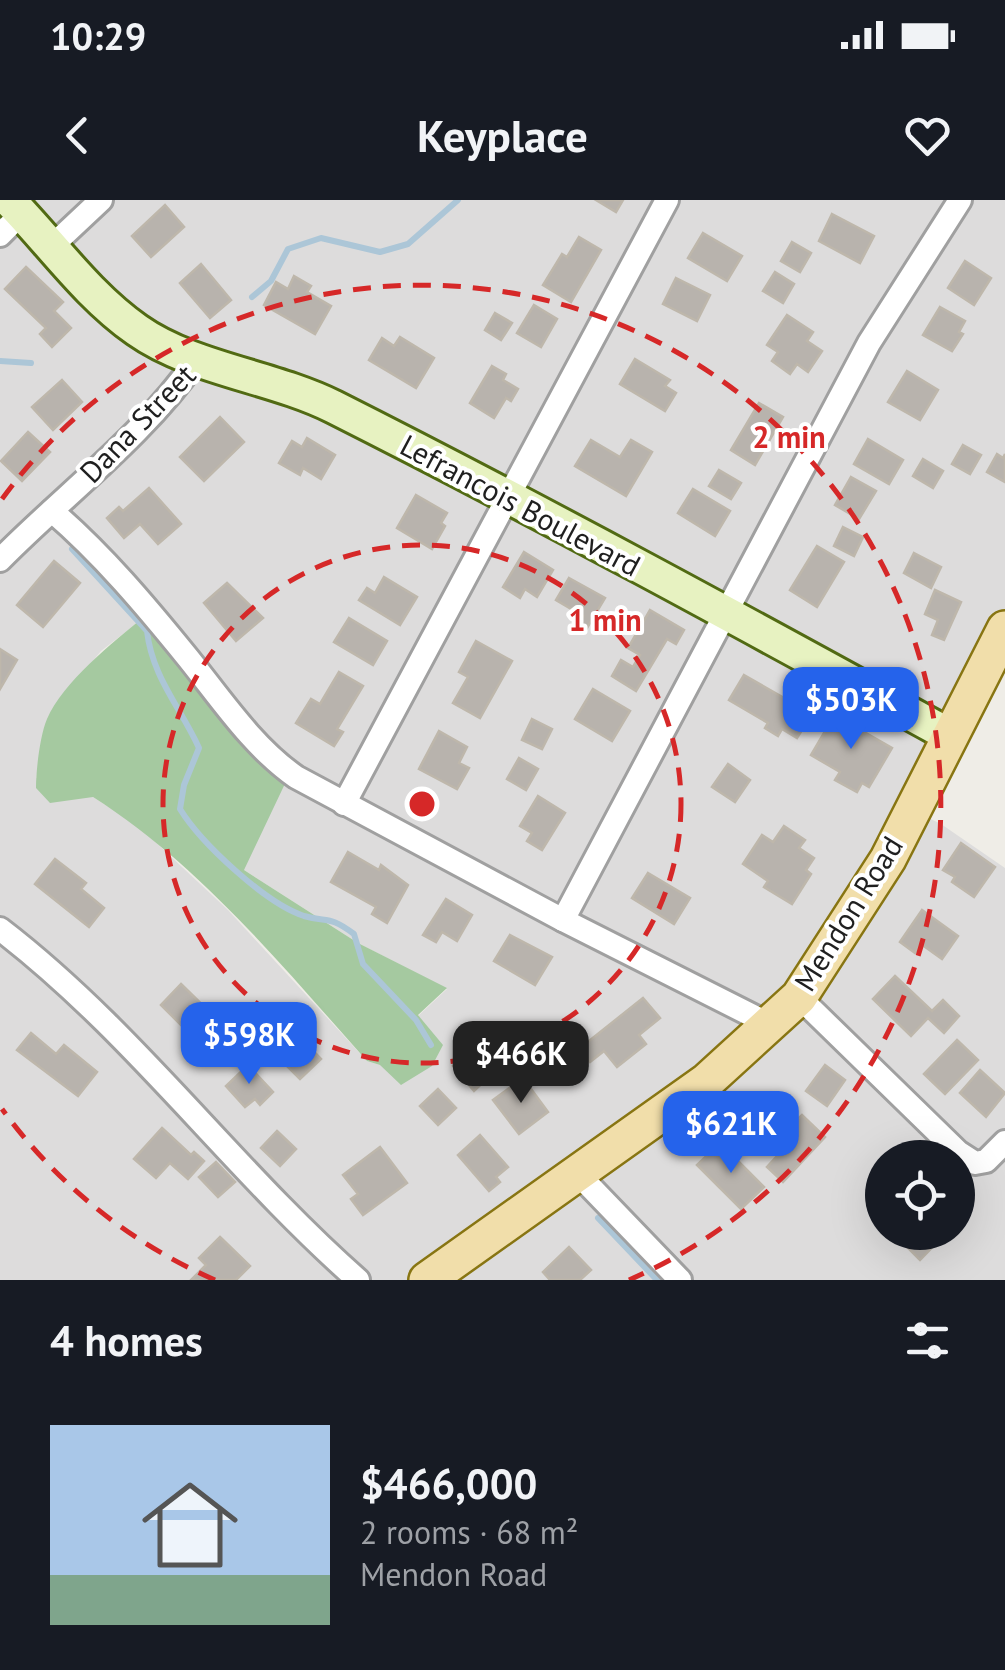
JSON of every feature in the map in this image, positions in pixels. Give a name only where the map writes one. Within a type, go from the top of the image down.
[{"type":"main road","name":"Mendon Road","points":[[426,1280],[707,1081],[799,997],[868,894],[1004,632]]},
{"type":"street","points":[[52,246],[101,200]]},
{"type":"street","points":[[344,804],[666,200]]},
{"type":"street","points":[[563,920],[869,343],[960,200]]},
{"type":"street","points":[[10,216],[52,246],[111,310],[158,343],[196,359]]},
{"type":"street","name":"Dana Street","points":[[0,560],[152,413],[196,359],[277,382],[354,418]]},
{"type":"street","name":"Lefrancois Boulevard","points":[[354,418],[951,736]]},
{"type":"street","points":[[52,511],[115,570],[240,724],[278,764],[344,804],[768,1024]]},
{"type":"street","points":[[0,929],[61,978],[121,1036],[264,1191],[358,1280]]},
{"type":"street","points":[[799,997],[945,1140],[975,1163],[986,1161],[1005,1142]]},
{"type":"street","points":[[578,1174],[680,1280]]},
{"type":"shaded area","points":[[0,200],[1005,200],[1005,634],[910,809],[941,824],[1005,868],[1005,1280],[0,1280]],"holes":[[[145,617],[244,870],[358,943],[447,989],[418,1016],[380,1065],[367,1061],[228,910],[136,824],[93,797],[36,778],[49,715],[101,651]]]},
{"type":"green space","points":[[144,617],[291,771],[244,870],[358,943],[447,988],[418,1015],[443,1045],[432,1066],[401,1085],[380,1065],[367,1061],[239,919],[169,854],[93,797],[50,803],[36,788],[42,734],[54,705],[90,664]]},
{"type":"building","points":[[596,200],[623,200],[616,212]]},
{"type":"building","points":[[165,205],[184,227],[151,257],[132,236]]},
{"type":"building","points":[[832,214],[874,236],[860,263],[819,241]]},
{"type":"building","points":[[703,233],[742,256],[727,281],[688,258]]},
{"type":"building","points":[[579,237],[601,250],[571,302],[543,285],[562,254],[567,257]]},
{"type":"building","points":[[792,242],[811,253],[800,272],[781,261]]},
{"type":"building","points":[[965,261],[991,278],[974,305],[948,288]]},
{"type":"building","points":[[201,264],[231,300],[210,318],[180,283]]},
{"type":"building","points":[[26,267],[63,302],[54,311],[71,328],[52,347],[40,334],[46,328],[5,289]]},
{"type":"building","points":[[775,272],[794,284],[783,303],[763,291]]},
{"type":"building","points":[[294,276],[311,286],[307,292],[331,306],[315,334],[264,305],[276,282],[288,289]]},
{"type":"building","points":[[676,278],[710,295],[697,321],[663,304]]},
{"type":"building","points":[[534,305],[557,319],[541,347],[517,333]]},
{"type":"building","points":[[940,307],[965,321],[959,332],[963,334],[952,351],[923,335]]},
{"type":"building","points":[[495,313],[512,323],[501,340],[485,330]]},
{"type":"building","points":[[787,315],[813,332],[807,341],[822,351],[808,372],[797,364],[790,374],[772,361],[778,352],[767,345]]},
{"type":"building","points":[[400,337],[434,358],[416,388],[369,360],[382,338],[394,346]]},
{"type":"building","points":[[635,359],[670,380],[665,386],[676,393],[665,411],[620,384]]},
{"type":"building","points":[[492,366],[506,374],[503,380],[518,389],[511,401],[506,398],[494,418],[470,403]]},
{"type":"building","points":[[907,371],[938,390],[920,420],[888,402]]},
{"type":"building","points":[[62,380],[82,402],[53,430],[32,407]]},
{"type":"building","points":[[759,403],[783,417],[755,465],[731,450]]},
{"type":"building","points":[[220,417],[244,442],[204,481],[180,457]]},
{"type":"building","points":[[28,432],[50,452],[22,481],[1,461]]},
{"type":"building","points":[[307,438],[335,455],[321,479],[303,468],[300,475],[279,463],[292,441],[302,447]]},
{"type":"building","points":[[868,439],[903,460],[889,484],[854,464]]},
{"type":"building","points":[[591,440],[620,457],[631,440],[652,452],[626,496],[575,466]]},
{"type":"building","points":[[963,445],[981,455],[970,474],[952,464]]},
{"type":"building","points":[[997,454],[1003,458],[1005,454],[1005,482],[987,472]]},
{"type":"building","points":[[923,459],[943,471],[933,488],[913,476]]},
{"type":"building","points":[[719,470],[741,483],[731,499],[709,486]]},
{"type":"building","points":[[851,477],[876,491],[859,519],[835,505]]},
{"type":"building","points":[[149,488],[181,524],[158,544],[140,524],[124,538],[107,518],[119,507],[123,511]]},
{"type":"building","points":[[693,489],[730,511],[715,536],[678,513]]},
{"type":"building","points":[[416,495],[447,513],[441,523],[445,526],[432,549],[397,528]]},
{"type":"building","points":[[843,527],[863,537],[854,556],[834,546]]},
{"type":"building","points":[[817,546],[844,562],[817,607],[790,590]]},
{"type":"building","points":[[524,552],[553,570],[537,597],[525,589],[520,598],[503,587]]},
{"type":"building","points":[[914,553],[941,567],[931,588],[904,573]]},
{"type":"building","points":[[54,561],[80,583],[43,627],[17,605]]},
{"type":"building","points":[[384,577],[417,597],[400,625],[359,600],[367,588],[375,593]]},
{"type":"building","points":[[569,578],[605,598],[584,633],[576,628],[583,616],[556,600]]},
{"type":"building","points":[[227,583],[263,618],[236,641],[204,603]]},
{"type":"building","points":[[935,590],[961,602],[944,640],[932,635],[938,620],[925,614]]},
{"type":"building","points":[[650,610],[684,630],[676,644],[667,639],[636,691],[612,676],[621,660],[633,667],[640,655],[628,648]]},
{"type":"building","points":[[349,618],[387,641],[373,665],[334,642]]},
{"type":"building","points":[[476,641],[512,661],[480,718],[453,703],[468,677],[459,672]]},
{"type":"building","points":[[0,649],[17,660],[0,689]]},
{"type":"building","points":[[339,672],[363,686],[337,729],[343,732],[334,746],[296,723],[311,699],[320,704]]},
{"type":"building","points":[[744,675],[812,714],[797,738],[782,729],[778,736],[765,728],[768,723],[729,700]]},
{"type":"building","points":[[593,689],[630,711],[612,741],[575,719]]},
{"type":"building","points":[[851,714],[864,721],[859,729],[892,748],[869,787],[862,783],[857,792],[835,780],[840,772],[811,755],[834,716],[846,723]]},
{"type":"building","points":[[532,719],[552,729],[542,749],[522,740]]},
{"type":"building","points":[[439,731],[467,747],[459,763],[469,768],[457,789],[419,769]]},
{"type":"building","points":[[519,758],[538,769],[526,790],[507,779]]},
{"type":"building","points":[[728,764],[750,780],[735,802],[712,787]]},
{"type":"building","points":[[538,796],[565,813],[542,850],[527,841],[532,833],[520,826]]},
{"type":"building","points":[[784,826],[805,840],[799,848],[814,858],[806,870],[811,874],[792,904],[764,887],[768,881],[743,864],[762,835],[773,842]]},
{"type":"building","points":[[961,843],[995,867],[974,897],[952,882],[955,877],[943,870]]},
{"type":"building","points":[[348,852],[379,870],[381,865],[408,885],[387,923],[372,914],[376,907],[331,882]]},
{"type":"building","points":[[55,859],[86,883],[81,889],[104,908],[89,927],[35,884]]},
{"type":"building","points":[[648,873],[690,898],[674,924],[632,898]]},
{"type":"building","points":[[446,899],[472,915],[457,941],[442,932],[436,942],[423,935]]},
{"type":"building","points":[[922,910],[958,936],[942,959],[921,944],[915,953],[900,942]]},
{"type":"building","points":[[510,935],[552,957],[535,985],[494,961]]},
{"type":"building","points":[[895,976],[932,1011],[943,1000],[959,1016],[944,1033],[928,1018],[911,1036],[873,999]]},
{"type":"building","points":[[181,984],[225,1027],[204,1048],[161,1005]]},
{"type":"building","points":[[643,998],[660,1018],[639,1035],[646,1044],[617,1067],[604,1051],[590,1062],[579,1049]]},
{"type":"building","points":[[31,1033],[56,1054],[64,1045],[97,1072],[78,1096],[17,1050]]},
{"type":"building","points":[[303,1040],[321,1059],[300,1079],[281,1060]]},
{"type":"building","points":[[957,1040],[978,1060],[945,1094],[924,1074]]},
{"type":"building","points":[[470,1051],[491,1075],[474,1091],[453,1066]]},
{"type":"building","points":[[248,1065],[273,1092],[260,1105],[255,1099],[245,1107],[226,1086]]},
{"type":"building","points":[[825,1065],[845,1080],[827,1106],[806,1091]]},
{"type":"building","points":[[980,1070],[1005,1093],[986,1117],[960,1093]]},
{"type":"building","points":[[523,1078],[548,1112],[519,1134],[493,1100]]},
{"type":"building","points":[[438,1089],[456,1108],[438,1125],[420,1106]]},
{"type":"building","points":[[782,1114],[793,1124],[802,1115],[825,1137],[783,1182],[767,1167],[777,1156],[759,1138]]},
{"type":"building","points":[[162,1128],[191,1155],[194,1152],[204,1161],[188,1179],[170,1163],[156,1178],[134,1159]]},
{"type":"building","points":[[277,1131],[296,1149],[280,1166],[261,1148]]},
{"type":"building","points":[[480,1135],[508,1167],[496,1177],[500,1182],[489,1191],[458,1155]]},
{"type":"building","points":[[720,1143],[764,1187],[741,1209],[697,1165]]},
{"type":"building","points":[[380,1147],[407,1183],[363,1215],[351,1199],[358,1194],[343,1175]]},
{"type":"building","points":[[216,1162],[235,1182],[218,1197],[199,1177]]},
{"type":"building","points":[[220,1237],[250,1266],[236,1280],[191,1280],[206,1265],[199,1258]]},
{"type":"building","points":[[569,1247],[591,1270],[580,1280],[550,1280],[543,1272]]},
{"type":"building","points":[[910,1250],[930,1250],[920,1260]]},
{"type":"waterway","points":[[252,297],[271,281],[288,249],[321,238],[380,252],[408,244],[458,200]]},
{"type":"waterway","points":[[0,361],[31,363]]},
{"type":"waterway","points":[[72,549],[147,631],[161,678],[199,748],[184,785],[180,809],[190,823],[235,870],[271,899],[304,916],[334,922],[354,934],[363,964],[416,1020],[431,1045]]},
{"type":"waterway","points":[[598,1218],[657,1280]]}]
